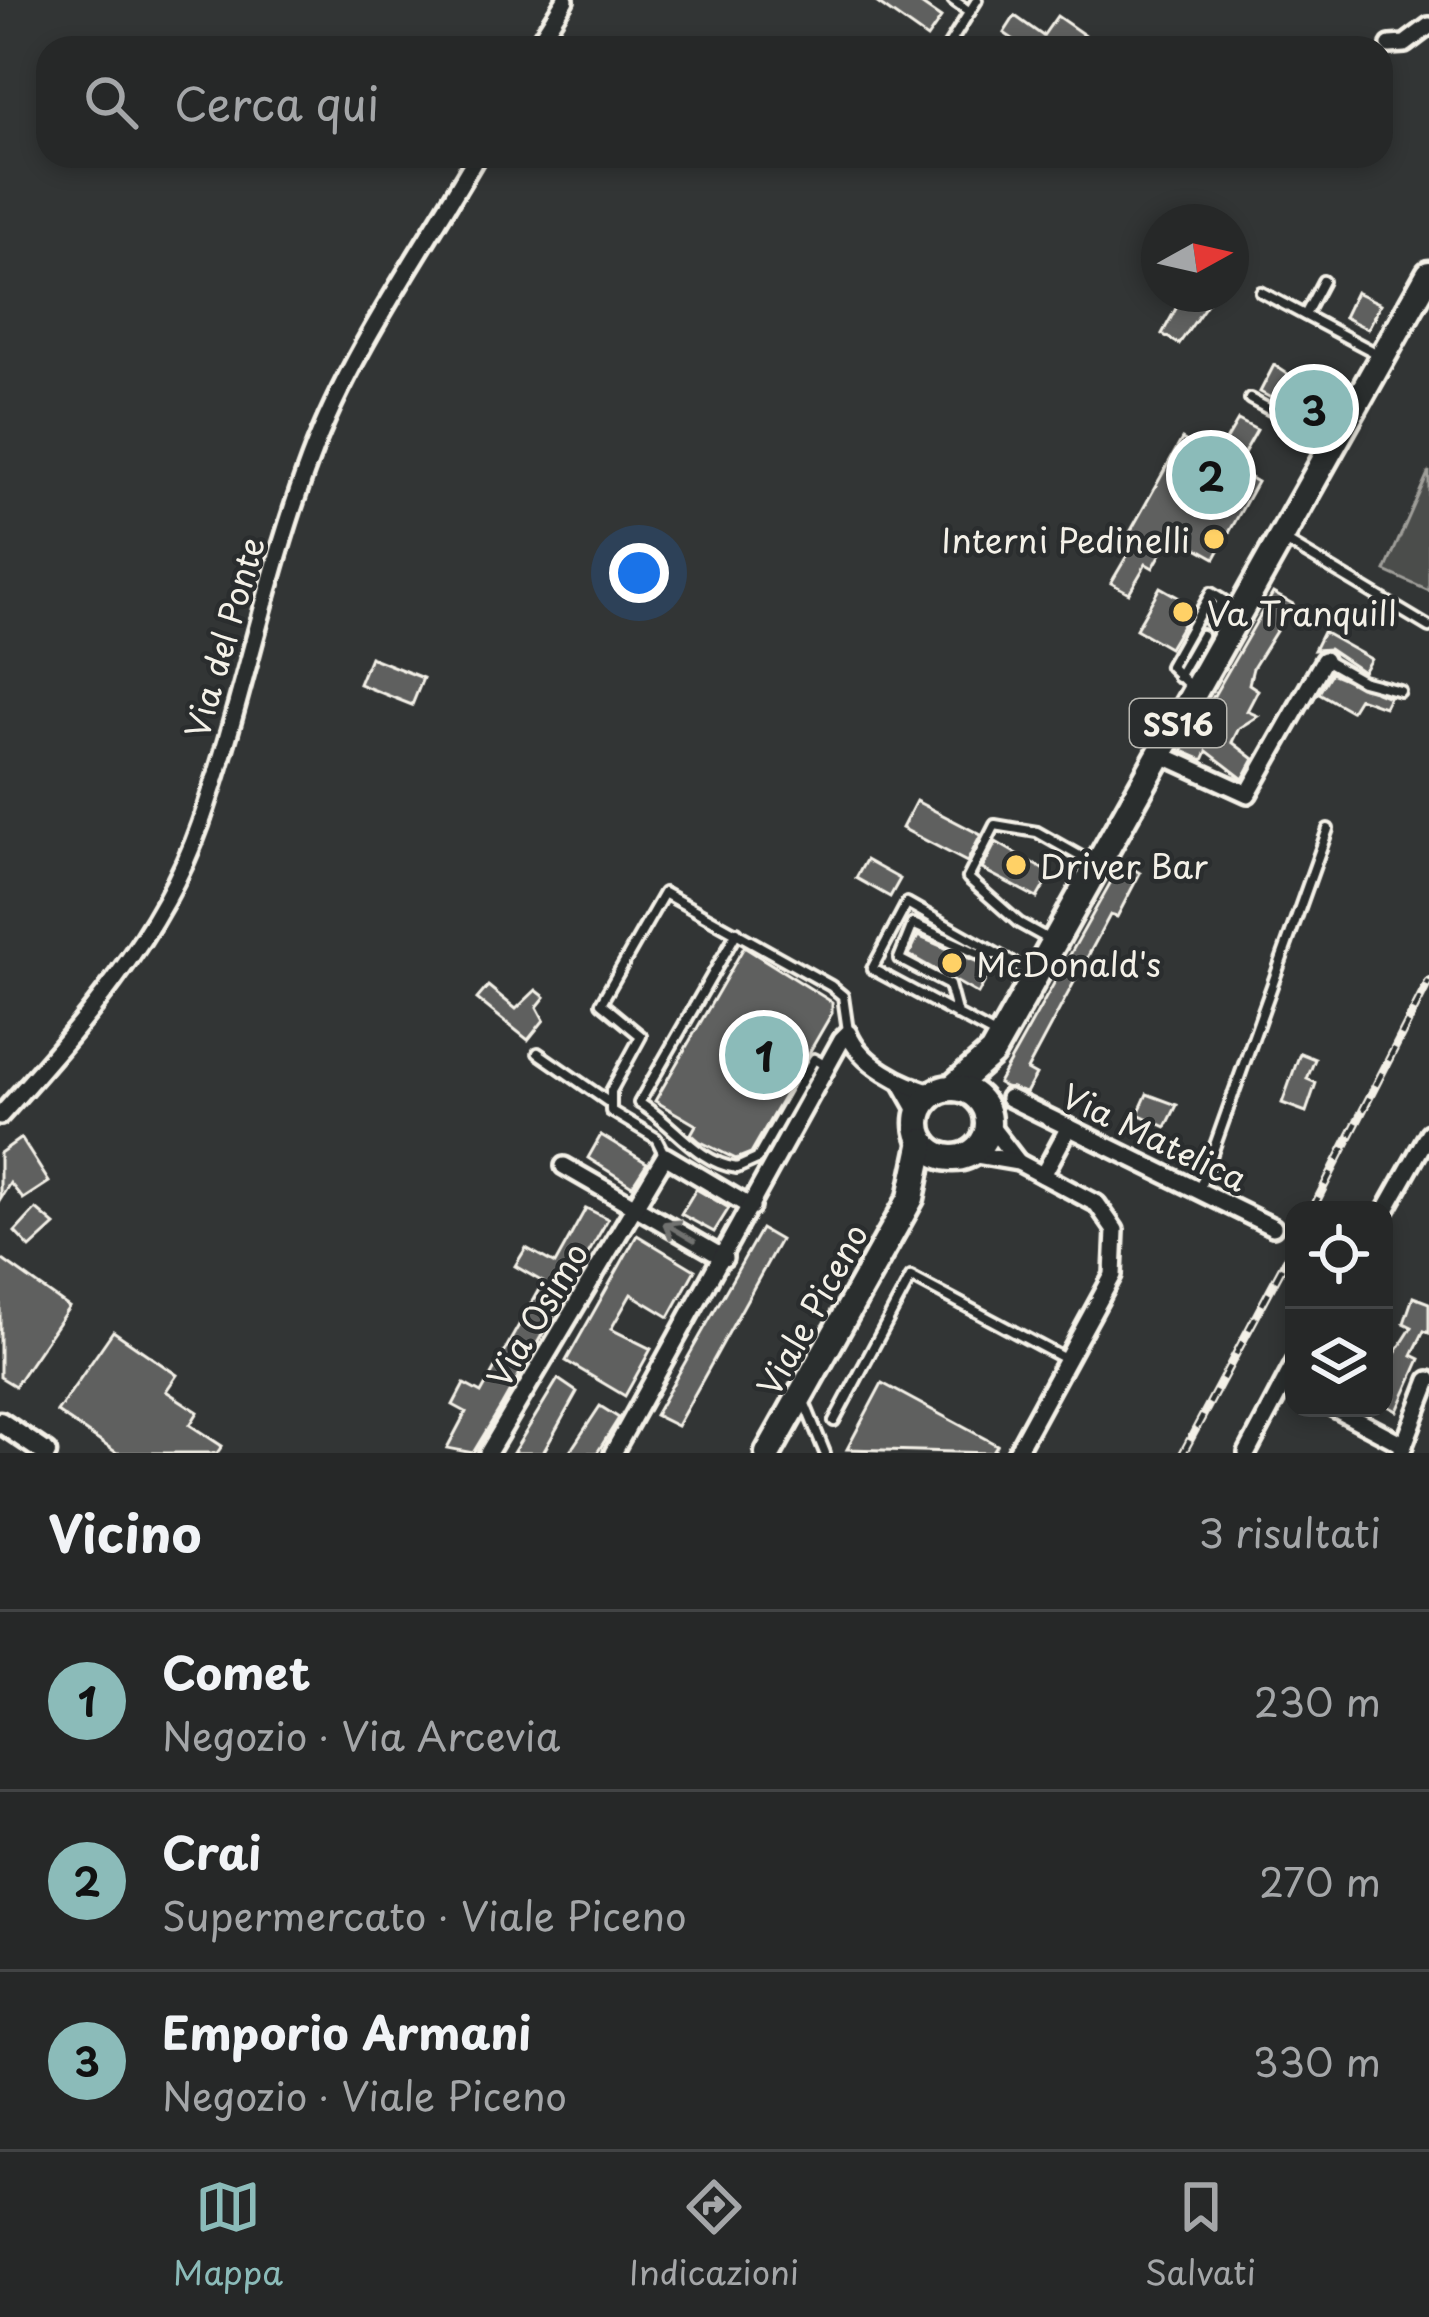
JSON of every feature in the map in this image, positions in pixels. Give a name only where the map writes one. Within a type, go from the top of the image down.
[{"type":"main road","name":"Viale Piceno","points":[[911,1198],[983,1141],[997,1046],[1160,754],[1187,684],[1231,605],[1281,538],[1429,274]]},
{"type":"main road","name":"Viale Piceno","points":[[768,1453],[911,1198],[923,1141],[919,1114],[997,1046]]},
{"type":"main road","points":[[944,1091],[970,1093],[986,1114]]},
{"type":"main road","points":[[923,1141],[936,1154],[962,1156]]},
{"type":"street","points":[[542,36],[565,0]]},
{"type":"street","points":[[1393,45],[1406,44],[1429,26]]},
{"type":"street","name":"Via del Ponte","points":[[0,1116],[88,1017],[148,927],[199,828],[273,566],[312,454],[346,381],[471,168]]},
{"type":"street","points":[[1401,323],[1429,309]]},
{"type":"street","points":[[1160,754],[1208,780],[1248,794],[1324,659]]},
{"type":"street","points":[[613,1453],[848,1033],[861,1052],[900,1082],[919,1114]]},
{"type":"street","points":[[831,1063],[861,1052]]},
{"type":"street","points":[[900,1082],[944,1091]]},
{"type":"street","name":"Via Matelica","points":[[1010,1098],[1273,1227]]},
{"type":"street","points":[[986,1114],[1018,1162]]},
{"type":"street","points":[[1043,1175],[1069,1127]]},
{"type":"street","points":[[1391,1201],[1429,1133]]},
{"type":"street","points":[[665,1156],[751,1208]]},
{"type":"street","name":"Via Osimo","points":[[488,1453],[665,1156]]},
{"type":"street","points":[[962,1156],[1018,1162],[1097,1204],[1115,1230],[1113,1275],[1016,1453]]},
{"type":"street","points":[[564,1166],[724,1258]]},
{"type":"street","points":[[1349,1417],[1402,1449],[1429,1380]]},
{"type":"street","points":[[1247,1453],[1285,1391]]},
{"type":"street","points":[[0,1422],[46,1453]]},
{"type":"lane","points":[[953,0],[970,12]]},
{"type":"lane","points":[[955,36],[977,0]]},
{"type":"lane","points":[[1304,316],[1323,280]]},
{"type":"lane","points":[[1261,292],[1382,357]]},
{"type":"lane","points":[[1310,376],[1357,401]]},
{"type":"lane","points":[[1250,399],[1334,444]]},
{"type":"lane","points":[[1281,538],[1429,627]]},
{"type":"lane","points":[[1202,635],[1187,684],[1170,666],[1211,593],[1231,605],[1209,621]]},
{"type":"lane","points":[[1324,659],[1362,681],[1400,691]]},
{"type":"lane","points":[[1054,942],[1019,923],[968,878],[995,825],[1036,832],[1097,866]]},
{"type":"lane","points":[[1198,1190],[1328,830]]},
{"type":"lane","points":[[607,1101],[640,1036],[601,1003],[664,893],[843,996],[848,1033]]},
{"type":"lane","points":[[997,1046],[957,1015],[872,969],[907,903],[1036,975]]},
{"type":"lane","points":[[957,1015],[949,985],[899,959],[913,924],[979,954],[996,954]]},
{"type":"lane","points":[[737,932],[639,1103],[669,1121],[685,1142],[737,1168],[757,1159],[814,1058],[831,1063]]},
{"type":"lane","points":[[538,1053],[607,1101],[611,1112],[662,1144],[665,1156]]},
{"type":"lane","points":[[834,1421],[911,1277],[1067,1360]]},
{"type":"lane","points":[[801,1394],[825,1453]]},
{"type":"shaded area","points":[[1429,471],[1429,591],[1385,571]]},
{"type":"building","points":[[873,0],[915,0],[941,18],[924,36]]},
{"type":"building","points":[[1015,16],[1043,36],[1008,36],[1004,33]]},
{"type":"building","points":[[1057,16],[1086,36],[1043,36]]},
{"type":"building","points":[[1356,292],[1381,304],[1368,329],[1344,317]]},
{"type":"building","points":[[1174,312],[1201,312],[1179,344],[1162,334]]},
{"type":"building","points":[[1274,365],[1326,399],[1314,421],[1260,392]]},
{"type":"building","points":[[1238,420],[1257,430],[1235,469],[1257,482],[1215,558],[1172,534],[1153,568],[1146,564],[1129,593],[1111,583],[1128,554],[1120,550],[1182,439],[1216,458]]},
{"type":"building","points":[[1160,587],[1190,604],[1191,611],[1169,648],[1136,629]]},
{"type":"building","points":[[1273,593],[1293,604],[1253,668],[1249,684],[1258,690],[1247,711],[1258,716],[1239,728],[1232,742],[1254,759],[1243,779],[1207,751],[1203,760],[1182,751]]},
{"type":"building","points":[[1323,632],[1371,659],[1363,672],[1329,649],[1314,650]]},
{"type":"building","points":[[370,657],[423,678],[412,705],[359,684]]},
{"type":"building","points":[[1331,673],[1389,697],[1384,707],[1359,698],[1351,711],[1319,693]]},
{"type":"building","points":[[916,801],[981,835],[967,862],[902,828]]},
{"type":"building","points":[[996,842],[1051,874],[1037,898],[982,869]]},
{"type":"building","points":[[866,860],[900,879],[890,897],[856,878]]},
{"type":"building","points":[[1122,862],[1140,873],[1117,917],[1110,915],[1027,1070],[1036,1075],[1026,1093],[1005,1087],[998,1083]]},
{"type":"building","points":[[918,936],[992,968],[978,994],[909,955]]},
{"type":"building","points":[[744,947],[832,1002],[832,1013],[751,1153],[736,1159],[699,1141],[691,1134],[696,1125],[655,1101]]},
{"type":"building","points":[[488,986],[516,1009],[536,990],[545,997],[537,1007],[544,1020],[528,1040],[477,999]]},
{"type":"building","points":[[1300,1053],[1315,1059],[1307,1079],[1316,1083],[1306,1112],[1282,1103]]},
{"type":"building","points":[[1147,1094],[1177,1105],[1166,1127],[1138,1114]]},
{"type":"building","points":[[601,1135],[647,1163],[632,1186],[588,1158]]},
{"type":"building","points":[[21,1138],[49,1182],[23,1199],[10,1183],[0,1199],[0,1153]]},
{"type":"building","points":[[696,1189],[729,1208],[714,1232],[681,1214]]},
{"type":"building","points":[[586,1208],[608,1219],[502,1405],[473,1453],[447,1448],[466,1412],[453,1405],[464,1384],[481,1393],[543,1282],[515,1266],[526,1248],[555,1264]]},
{"type":"building","points":[[36,1209],[55,1225],[30,1248],[15,1232]]},
{"type":"building","points":[[761,1229],[780,1240],[677,1426],[655,1415]]},
{"type":"building","points":[[637,1235],[695,1270],[669,1317],[631,1294],[611,1329],[651,1349],[625,1396],[566,1361]]},
{"type":"building","points":[[0,1258],[69,1307],[15,1386],[0,1377]]},
{"type":"building","points":[[1413,1297],[1429,1303],[1429,1333],[1424,1331],[1412,1355],[1420,1359],[1397,1411],[1393,1409],[1393,1357],[1412,1327],[1404,1323]]},
{"type":"building","points":[[113,1331],[177,1375],[166,1391],[198,1412],[190,1425],[222,1446],[217,1453],[117,1453],[57,1412]]},
{"type":"building","points":[[558,1379],[577,1392],[543,1453],[513,1453]]},
{"type":"building","points":[[882,1383],[997,1445],[992,1453],[847,1449]]},
{"type":"building","points":[[600,1406],[619,1418],[597,1453],[569,1453]]},
{"type":"railway","points":[[1317,1201],[1429,981]]},
{"type":"railway","points":[[1183,1453],[1285,1262]]},
{"type":"place","name":"Emporio Armani","points":[[1314,409]]},
{"type":"place","name":"Crai","points":[[1211,475]]},
{"type":"place","name":"Interni Pedinelli","points":[[1214,539]]},
{"type":"place","name":"Va Tranquill","points":[[1183,612]]},
{"type":"place","name":"Driver Bar","points":[[1016,865]]},
{"type":"place","name":"McDonald's","points":[[952,963]]},
{"type":"place","name":"Comet","points":[[764,1055]]}]
